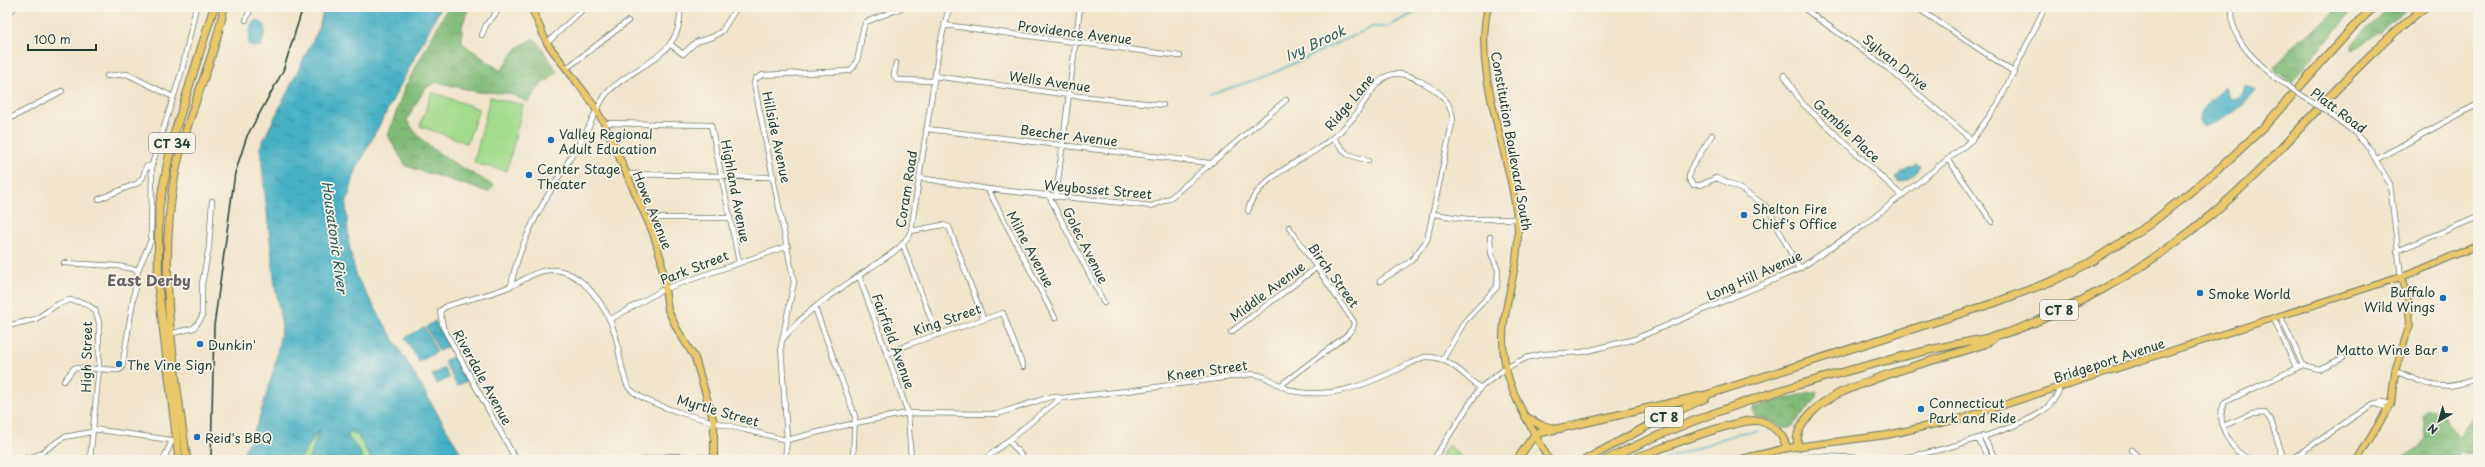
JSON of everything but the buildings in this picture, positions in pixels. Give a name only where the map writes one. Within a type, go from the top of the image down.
[{"type":"highway","name":"CT 34","points":[[187,460],[168,334],[158,285],[154,241],[166,163],[203,49],[214,7]]},
{"type":"highway","name":"CT 34","points":[[179,460],[174,441],[168,334],[167,241],[172,192],[181,145],[212,53],[224,7]]},
{"type":"highway","name":"CT 8","points":[[1586,460],[1664,417],[1746,381],[1994,303],[2055,280],[2109,252],[2150,224],[2220,168],[2263,128],[2352,28],[2374,7]]},
{"type":"highway","name":"CT 8","points":[[1606,460],[1688,421],[1817,380],[1951,345],[1998,336],[2106,288],[2194,229],[2260,170],[2361,62],[2395,30],[2425,7]]},
{"type":"highway","points":[[203,49],[212,53]]},
{"type":"highway","points":[[1798,447],[1797,435],[1807,419],[1818,408],[1839,393],[1985,344],[1998,336]]},
{"type":"highway","points":[[1517,460],[1535,434],[1685,400],[1746,381]]},
{"type":"highway","points":[[1526,417],[1540,426],[1556,429]]},
{"type":"highway","points":[[1629,460],[1730,425],[1748,421],[1759,421],[1776,430],[1786,448]]},
{"type":"main road","name":"Howe Avenue","points":[[531,7],[547,43],[597,110],[647,218],[657,245],[664,289],[672,320],[695,358],[714,422],[714,459]]},
{"type":"main road","name":"Constitution Boulevard South","points":[[1488,7],[1485,19],[1485,57],[1517,219],[1516,252],[1502,330],[1506,368],[1526,417],[1549,460]]},
{"type":"main road","name":"Bridgeport Avenue","points":[[1737,460],[1786,448],[1887,435],[1935,425],[2060,387],[2401,276],[2450,258],[2478,245]]},
{"type":"main road","points":[[2357,460],[2390,407],[2395,371],[2410,324],[2408,301],[2401,276]]},
{"type":"street","points":[[7,15],[15,7]]},
{"type":"street","points":[[64,381],[74,368],[118,370],[123,366],[138,270],[154,241],[152,165],[182,70],[196,7]]},
{"type":"street","points":[[246,20],[251,7]]},
{"type":"street","points":[[482,35],[486,25],[501,7]]},
{"type":"street","points":[[547,43],[585,7]]},
{"type":"street","points":[[511,286],[518,258],[537,216],[602,100],[617,84],[656,60],[670,44],[679,20],[680,7]]},
{"type":"street","points":[[670,44],[683,54],[696,42],[713,37],[722,31],[737,7]]},
{"type":"street","name":"Hillside Avenue","points":[[785,460],[787,440],[783,339],[794,282],[788,246],[754,83],[755,79],[763,75],[849,71],[856,65],[862,28],[866,22],[893,9],[904,7]]},
{"type":"street","name":"Coram Road","points":[[783,339],[816,308],[903,245],[911,231],[944,25],[949,7]]},
{"type":"street","points":[[1056,197],[1080,7]]},
{"type":"street","name":"Sylvan Drive","points":[[1802,7],[1889,69],[1972,140]]},
{"type":"street","points":[[1916,7],[2015,73]]},
{"type":"street","name":"Long Hill Avenue","points":[[1433,460],[1480,388],[1506,368],[1526,358],[1544,354],[1583,352],[1635,339],[1799,269],[1833,247],[1902,196],[1972,140],[1998,104],[2015,73],[2045,7]]},
{"type":"street","name":"Platt Road","points":[[2233,7],[2232,16],[2237,35],[2257,61],[2276,78],[2334,117],[2359,138],[2377,159],[2390,184],[2401,276]]},
{"type":"street","points":[[567,68],[628,21]]},
{"type":"street","name":"Providence Avenue","points":[[944,25],[1180,56]]},
{"type":"street","name":"Wells Avenue","points":[[896,63],[894,75],[897,80],[935,79],[1163,105]]},
{"type":"street","name":"Ridge Lane","points":[[1248,211],[1249,203],[1271,179],[1334,139],[1353,117],[1376,85],[1390,75],[1405,73],[1413,76],[1441,94],[1451,108],[1453,120],[1427,240],[1411,261],[1380,282]]},
{"type":"street","points":[[106,76],[127,74],[173,97]]},
{"type":"street","name":"Gamble Place","points":[[1784,75],[1802,102],[1902,196]]},
{"type":"street","points":[[7,120],[62,91]]},
{"type":"street","name":"Weybosset Street","points":[[920,178],[988,190],[1152,206],[1170,198],[1209,163],[1286,100]]},
{"type":"street","points":[[2377,159],[2478,104]]},
{"type":"street","name":"Highland Avenue","points":[[604,123],[711,125],[739,262]]},
{"type":"street","name":"Beecher Avenue","points":[[927,129],[1209,163]]},
{"type":"street","points":[[1712,135],[1690,170],[1689,179],[1693,185],[1701,185],[1716,178],[1760,201],[1768,208],[1799,269]]},
{"type":"street","points":[[1334,139],[1347,154],[1368,161]]},
{"type":"street","points":[[1948,159],[1992,222]]},
{"type":"street","points":[[99,199],[138,183],[143,177],[146,167],[152,165]]},
{"type":"street","points":[[627,174],[774,177]]},
{"type":"street","name":"Milne Avenue","points":[[988,190],[1055,318]]},
{"type":"street","name":"Golec Avenue","points":[[1049,196],[1104,303]]},
{"type":"street","points":[[168,334],[194,328],[202,317],[202,284],[209,247],[212,201]]},
{"type":"street","points":[[1433,214],[1467,219],[1517,219]]},
{"type":"street","points":[[2397,251],[2478,217]]},
{"type":"street","points":[[647,218],[729,218]]},
{"type":"street","points":[[911,231],[943,225],[949,227],[983,318]]},
{"type":"street","name":"Birch Street","points":[[1282,385],[1347,335],[1353,328],[1354,322],[1350,314],[1316,268],[1289,227]]},
{"type":"street","points":[[1480,388],[1444,359],[1465,321],[1497,287],[1498,270],[1490,251],[1490,237]]},
{"type":"street","points":[[154,241],[167,241]]},
{"type":"street","points":[[903,245],[937,334]]},
{"type":"street","name":"Park Street","points":[[611,319],[664,289],[788,246]]},
{"type":"street","points":[[64,264],[118,266],[138,270]]},
{"type":"street","name":"Middle Avenue","points":[[1231,332],[1316,268]]},
{"type":"street","name":"Myrtle Street","points":[[447,306],[511,286],[541,271],[550,269],[560,271],[583,284],[600,302],[611,319],[628,388],[639,395],[714,422],[787,440],[855,423],[908,413],[954,412],[987,416],[1053,396],[1061,398]]},
{"type":"street","name":"Fairfield Avenue","points":[[859,276],[908,413],[911,460]]},
{"type":"street","name":"High Street","points":[[7,326],[40,317],[66,301],[74,300],[85,302],[95,310],[98,318],[99,368],[90,459]]},
{"type":"street","name":"Riverdale Avenue","points":[[447,306],[440,311],[443,327],[516,460]]},
{"type":"street","points":[[816,308],[855,416],[853,460]]},
{"type":"street","name":"King Street","points":[[887,354],[937,334],[1002,313],[1005,316],[1023,367]]},
{"type":"street","points":[[2280,315],[2303,365]]},
{"type":"street","points":[[2273,317],[2296,367]]},
{"type":"street","name":"Kneen Street","points":[[1061,398],[1134,391],[1252,374],[1270,378],[1298,392],[1353,390],[1424,357],[1433,356],[1444,359]]},
{"type":"street","points":[[2251,460],[2234,447],[2223,426],[2222,410],[2229,398],[2296,367],[2303,365],[2319,369],[2344,358]]},
{"type":"street","points":[[2395,371],[2445,388],[2478,378]]},
{"type":"street","points":[[1792,460],[1815,458],[1891,459],[1978,438],[2025,420],[2042,411],[2059,392],[2060,387]]},
{"type":"street","points":[[984,460],[1061,398]]},
{"type":"street","points":[[2290,460],[2377,404],[2382,402],[2390,407]]},
{"type":"street","points":[[2223,426],[2252,414],[2265,413],[2271,421],[2284,460]]},
{"type":"street","points":[[19,460],[38,455],[64,437],[93,431],[174,441],[184,440]]},
{"type":"street","points":[[1983,436],[1996,460]]},
{"type":"street","points":[[1978,438],[1989,460]]},
{"type":"street","points":[[1009,440],[1026,460]]},
{"type":"street","points":[[163,460],[174,441]]},
{"type":"street","points":[[2132,450],[2142,460]]},
{"type":"street","points":[[643,460],[714,459]]},
{"type":"green space","points":[[448,7],[469,7],[462,26],[462,43],[501,71],[516,49],[532,39],[536,40],[557,71],[549,80],[544,81],[528,102],[508,93],[478,92],[437,82],[425,88],[407,120],[424,141],[435,150],[494,186],[488,192],[406,166],[388,136],[404,89]]},
{"type":"green space","points":[[2338,7],[2355,7],[2291,83],[2275,72],[2275,66],[2299,39],[2319,26]]},
{"type":"green space","points":[[2391,7],[2410,7],[2358,48],[2352,50],[2352,46],[2363,32]]},
{"type":"green space","points":[[432,92],[479,109],[467,143],[420,126]]},
{"type":"green space","points":[[490,97],[523,105],[507,171],[474,163]]},
{"type":"green space","points":[[1817,391],[1817,398],[1791,428],[1782,428],[1772,421],[1754,416],[1753,408]]},
{"type":"green space","points":[[2438,410],[2449,426],[2460,436],[2474,415],[2478,415],[2478,455],[2461,451],[2454,460],[2398,460],[2418,448],[2426,438],[2423,416],[2426,411]]},
{"type":"green space","points":[[321,427],[309,460],[299,460]]},
{"type":"green space","points":[[349,430],[358,436],[372,460],[362,460],[360,452],[348,437]]},
{"type":"green space","points":[[1448,445],[1464,460],[1438,460]]},
{"type":"water","name":"Housatonic River","points":[[324,7],[441,7],[356,170],[346,204],[349,245],[356,276],[465,460],[372,460],[358,436],[350,430],[348,437],[360,452],[362,460],[309,460],[320,429],[299,460],[240,460],[258,422],[274,369],[282,327],[275,286],[260,147],[319,28]]},
{"type":"water","points":[[257,20],[265,25],[265,33],[261,46],[254,47],[248,44],[251,24]]},
{"type":"water","points":[[2246,85],[2257,90],[2246,102],[2233,113],[2219,121],[2203,127],[2200,123],[2202,112],[2209,102],[2225,86],[2229,98],[2236,99],[2244,92],[2243,87]]},
{"type":"water","points":[[1917,165],[1920,167],[1919,169],[1908,179],[1899,182],[1895,178],[1901,172]]},
{"type":"water","points":[[435,321],[449,346],[439,351],[426,327]]},
{"type":"water","points":[[424,327],[437,352],[419,362],[405,338]]},
{"type":"water","points":[[454,356],[467,381],[457,386],[444,361]]},
{"type":"water","points":[[444,368],[449,378],[437,384],[432,375]]},
{"type":"waterway","name":"Ivy Brook","points":[[1210,95],[1271,74],[1372,27],[1387,27],[1426,7]]},
{"type":"waterway","points":[[1663,460],[1739,433],[1758,431]]},
{"type":"railway","points":[[211,460],[214,326],[235,173],[247,136],[283,71],[303,7]]},
{"type":"place","name":"Valley Regional Adult Education","points":[[551,140]]},
{"type":"place","name":"Center Stage Theater","points":[[529,175]]},
{"type":"place","name":"Shelton Fire Chief's Office","points":[[1744,215]]},
{"type":"place","name":"Smoke World","points":[[2200,293]]},
{"type":"place","name":"Buffalo Wild Wings","points":[[2443,298]]},
{"type":"place","name":"Dunkin'","points":[[200,344]]},
{"type":"place","name":"Matto Wine Bar","points":[[2445,349]]},
{"type":"place","name":"The Vine Sign","points":[[119,364]]},
{"type":"place","name":"Connecticut Park and Ride","points":[[1921,409]]},
{"type":"place","name":"Reid's BBQ","points":[[197,437]]},
{"type":"district","name":"East Derby","points":[[149,279]]}]
